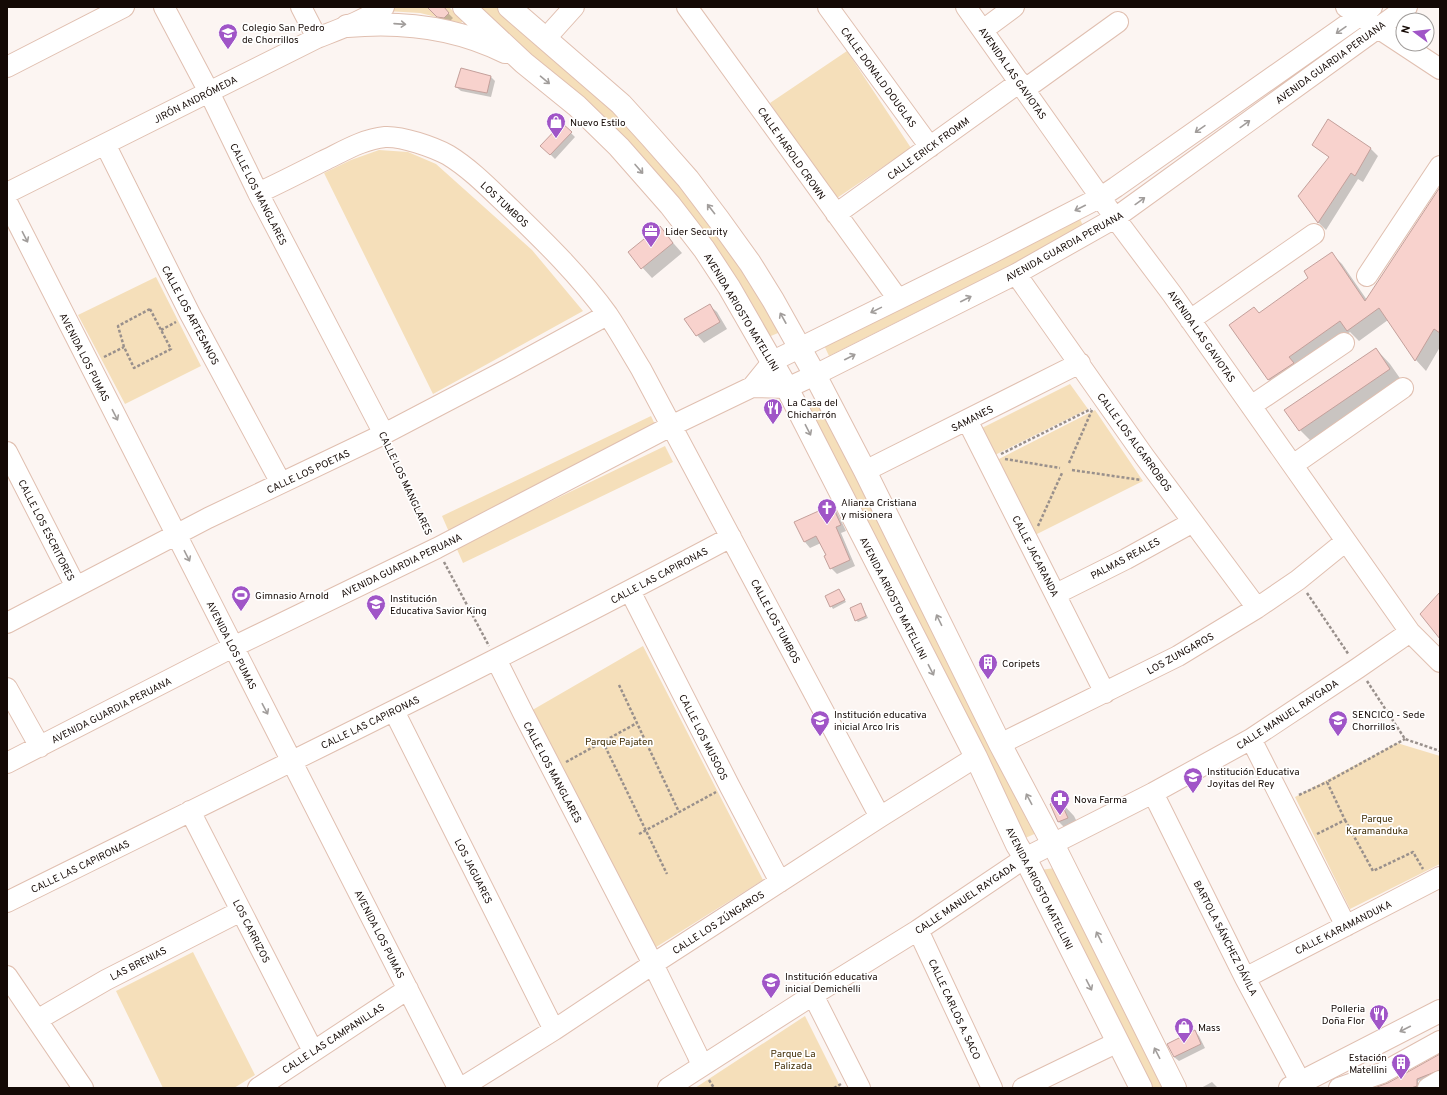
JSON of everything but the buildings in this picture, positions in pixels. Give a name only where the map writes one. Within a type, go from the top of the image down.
[{"type":"main road","name":"AVENIDA ARIOSTO MATELLINI","points":[[464,7],[524,62],[577,106],[619,147],[670,205],[704,249],[729,287],[787,388],[976,757],[1018,845],[1141,1088]]},
{"type":"main road","points":[[509,7],[621,104],[688,179],[750,263],[773,300],[815,375],[865,471],[1000,744],[1053,844],[1175,1088]]},
{"type":"main road","points":[[347,26],[393,24],[439,29],[483,42],[524,62]]},
{"type":"main road","points":[[1295,1085],[1440,1011]]},
{"type":"street","points":[[7,67],[124,7]]},
{"type":"street","name":"CALLE LOS MANGLARES","points":[[164,7],[209,92],[258,194],[384,434]]},
{"type":"street","points":[[301,7],[317,38]]},
{"type":"street","points":[[546,38],[574,7]]},
{"type":"street","name":"CALLE HAROLD CROWN","points":[[687,7],[898,299]]},
{"type":"street","name":"CALLE DONALD DOUGLAS","points":[[828,7],[930,147]]},
{"type":"street","name":"AVENIDA LAS GAVIOTAS","points":[[966,7],[1115,218],[1190,320],[1410,632],[1440,662]]},
{"type":"street","points":[[983,30],[1014,7]]},
{"type":"street","name":"AVENIDA GUARDIA PERUANA","points":[[752,387],[787,388],[815,375],[1016,274],[1115,218],[1407,7]]},
{"type":"street","name":"JIRÓN ANDRÓMEDA","points":[[7,193],[317,38],[347,26],[380,9]]},
{"type":"street","points":[[1359,10],[1378,28],[1440,69]]},
{"type":"street","name":"AVENIDA GUARDIA PERUANA","points":[[7,763],[232,647],[437,548],[671,426],[752,387],[772,361],[1100,197],[1116,188],[1359,10]]},
{"type":"street","name":"CALLE ERICK FROMM","points":[[836,214],[930,147],[1118,22]]},
{"type":"street","name":"LOS TUMBOS","points":[[258,194],[353,147],[385,137],[428,146],[439,150],[461,164],[503,201],[554,251],[573,272],[607,315],[641,369],[671,426]]},
{"type":"street","name":"CALLE LOS ARTESANOS","points":[[105,144],[190,314],[281,483]]},
{"type":"street","points":[[1367,276],[1440,166]]},
{"type":"street","name":"AVENIDA LOS PUMAS","points":[[7,202],[232,647],[292,760],[458,1088]]},
{"type":"street","points":[[1190,320],[1314,234]]},
{"type":"street","name":"CALLE LOS ALGARROBOS","points":[[1016,274],[1156,472],[1256,608]]},
{"type":"street","name":"CALLE LOS POETAS","points":[[7,624],[176,534],[384,434],[607,315]]},
{"type":"street","points":[[1251,406],[1344,343]]},
{"type":"street","name":"SAMANES","points":[[865,471],[1080,363]]},
{"type":"street","points":[[1293,465],[1403,388]]},
{"type":"street","name":"CALLE JACARANDA","points":[[967,420],[991,459],[1030,544],[1105,693]]},
{"type":"street","name":"CALLE LOS TUMBOS","points":[[671,426],[880,817]]},
{"type":"street","name":"CALLE LOS ESCRITORES","points":[[7,452],[76,587]]},
{"type":"street","name":"PALMAS REALES","points":[[1056,594],[1193,522]]},
{"type":"street","name":"CALLE LAS CAPIRONAS","points":[[7,902],[292,760],[394,711],[630,591],[731,537]]},
{"type":"street","name":"LOS ZUNGAROS","points":[[1000,744],[1178,656],[1298,580],[1346,541]]},
{"type":"street","name":"CALLE LOS MUSOOS","points":[[630,591],[780,882]]},
{"type":"street","name":"CALLE MANUEL RAYGADA","points":[[668,1088],[812,995],[918,930],[1025,858],[1153,793],[1251,739],[1410,632]]},
{"type":"street","name":"CALLE LOS MANGLARES","points":[[496,659],[653,964],[702,1066]]},
{"type":"street","points":[[7,688],[40,747]]},
{"type":"street","name":"LOS JAGUARES","points":[[394,711],[554,1030]]},
{"type":"street","points":[[1251,739],[1346,926]]},
{"type":"street","name":"CALLE LOS ZÚNGAROS","points":[[461,1088],[554,1030],[880,817],[976,757]]},
{"type":"street","name":"BARTOLA SÁNCHEZ DÁVILA","points":[[1153,793],[1245,978],[1295,1085]]},
{"type":"street","name":"LOS CARRIZOS","points":[[190,811],[313,1051]]},
{"type":"street","name":"CALLE KARAMANDUKA","points":[[1245,978],[1346,926],[1433,876]]},
{"type":"street","name":"LAS BRENIAS","points":[[37,1020],[106,980],[241,911]]},
{"type":"street","name":"CALLE CARLOS A. SACO","points":[[918,930],[992,1088]]},
{"type":"street","points":[[7,976],[83,1088]]},
{"type":"street","name":"CALLE LAS CAMPANILLAS","points":[[258,1088],[408,989]]},
{"type":"street","points":[[812,995],[860,1088]]},
{"type":"street","points":[[1340,1088],[1382,1073],[1440,1041]]},
{"type":"street","points":[[1023,1088],[1118,1042]]},
{"type":"street","points":[[1428,1088],[1440,1081]]},
{"type":"path","points":[[150,309],[171,349],[134,368],[124,347],[118,326],[150,309]]},
{"type":"path","points":[[89,364],[124,347]]},
{"type":"path","points":[[991,459],[1092,408],[1069,463]]},
{"type":"path","name":"CALLE LOS MANGLARES","points":[[384,434],[437,548],[496,659]]},
{"type":"path","points":[[991,459],[1060,468]]},
{"type":"path","points":[[1072,470],[1145,481],[1156,472]]},
{"type":"path","points":[[1030,544],[1062,474]]},
{"type":"path","points":[[619,685],[679,812]]},
{"type":"path","points":[[552,770],[637,723]]},
{"type":"path","points":[[1299,795],[1327,782],[1404,740],[1440,752]]},
{"type":"path","points":[[603,742],[667,874]]},
{"type":"path","points":[[1327,782],[1345,820],[1373,871],[1413,852],[1433,876]]},
{"type":"path","points":[[639,834],[729,785]]},
{"type":"path","points":[[1303,841],[1345,820]]},
{"type":"green space","points":[[388,7],[449,7],[462,20],[462,22],[420,13],[387,11]]},
{"type":"green space","points":[[473,7],[499,7],[613,106],[708,215],[783,331],[766,338],[732,279]]},
{"type":"green space","points":[[847,51],[911,148],[834,200],[770,103]]},
{"type":"green space","points":[[379,150],[408,152],[436,164],[532,250],[583,311],[433,394],[324,173],[351,160]]},
{"type":"green space","points":[[1080,219],[1084,228],[829,356],[823,343]]},
{"type":"green space","points":[[156,277],[201,366],[125,404],[78,315]]},
{"type":"green space","points":[[1070,384],[1088,409],[995,455],[982,428]]},
{"type":"green space","points":[[818,399],[1039,832],[1023,839],[803,406]]},
{"type":"green space","points":[[1095,410],[1143,481],[1033,536],[995,461]]},
{"type":"green space","points":[[651,416],[658,431],[449,532],[442,516]]},
{"type":"green space","points":[[665,446],[673,462],[463,563],[456,547]]},
{"type":"green space","name":"Parque Pajaten","points":[[643,646],[763,880],[653,949],[529,712]]},
{"type":"green space","name":"Parque Karamanduka","points":[[1397,743],[1440,756],[1440,864],[1350,909],[1295,797]]},
{"type":"green space","points":[[1055,868],[1166,1088],[1147,1088],[1040,870]]},
{"type":"green space","points":[[193,952],[255,1075],[234,1088],[163,1088],[116,991]]},
{"type":"green space","name":"Parque La Palizada","points":[[805,1016],[841,1088],[695,1088]]},
{"type":"place","name":"Colegio San Pedro de Chorrillos","points":[[228,50]]},
{"type":"place","name":"Nuevo Estilo","points":[[556,139]]},
{"type":"place","name":"Lider Security","points":[[651,248]]},
{"type":"place","name":"La Casa del Chicharrón","points":[[773,425]]},
{"type":"place","name":"Alianza Cristiana y misionera","points":[[827,525]]},
{"type":"place","name":"Gimnasio Arnold","points":[[241,612]]},
{"type":"place","name":"Institución Educativa Savior King","points":[[376,621]]},
{"type":"place","name":"Coripets","points":[[988,680]]},
{"type":"place","name":"Institución educativa inicial Arco Iris","points":[[820,737]]},
{"type":"place","name":"SENCICO - Sede Chorrillos","points":[[1338,737]]},
{"type":"place","name":"Institución Educativa Joyitas del Rey","points":[[1193,794]]},
{"type":"place","name":"Nova Farma","points":[[1060,816]]},
{"type":"place","name":"Institución educativa inicial Demichelli","points":[[771,999]]},
{"type":"place","name":"Polleria Doña Flor","points":[[1379,1031]]},
{"type":"place","name":"Mass","points":[[1184,1044]]},
{"type":"place","name":"Estación Matellini","points":[[1401,1080]]}]
